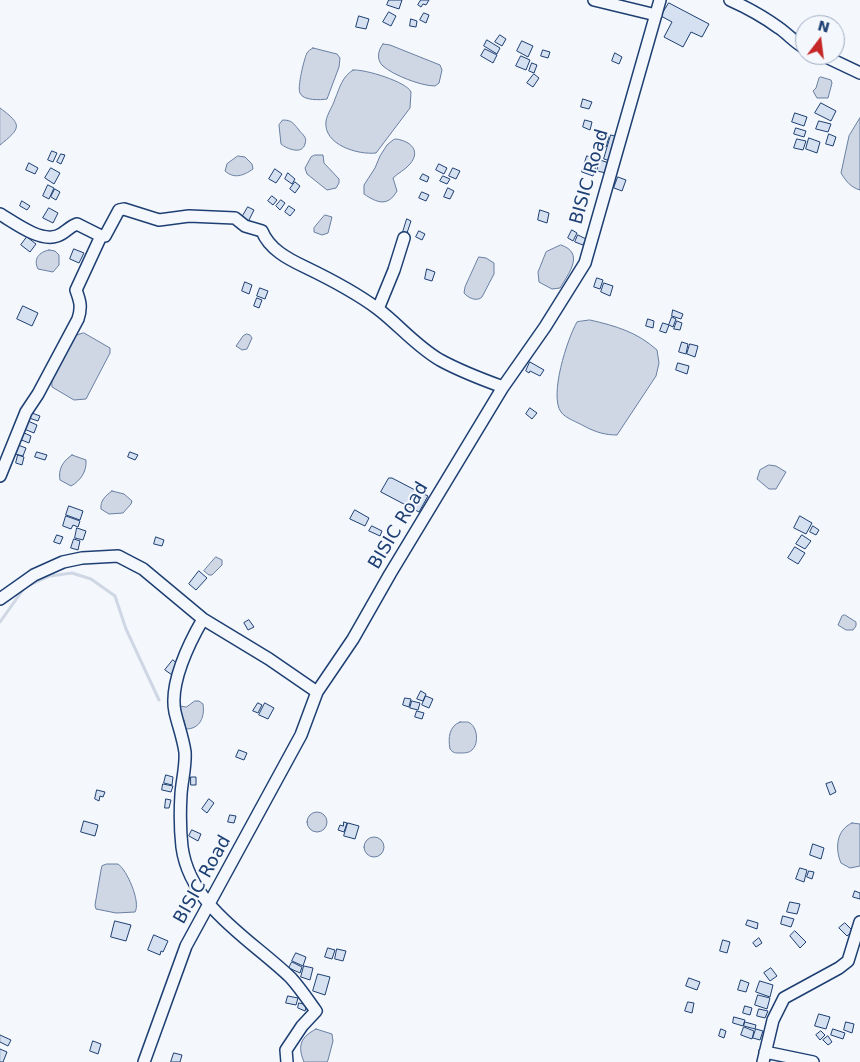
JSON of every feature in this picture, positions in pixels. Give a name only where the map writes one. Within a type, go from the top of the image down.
[{"type":"street","points":[[594,0],[656,15]]},
{"type":"street","name":"BISIC Road","points":[[144,1062],[186,946],[301,735],[317,692],[354,639],[390,574],[503,387],[545,326],[584,263],[660,0]]},
{"type":"street","points":[[730,0],[760,14],[795,41]]},
{"type":"street","points":[[843,65],[860,73]]},
{"type":"street","points":[[0,476],[26,412],[38,394],[78,319],[81,310],[76,290],[102,236],[105,236],[107,233],[119,210],[124,209],[159,220],[189,216],[235,218],[244,226],[262,231],[266,240],[273,247],[378,309],[417,344],[438,359],[454,368],[503,387]]},
{"type":"street","points":[[0,214],[41,236],[50,238],[63,233],[69,226],[77,224],[102,236]]},
{"type":"street","points":[[378,309],[394,270],[404,238]]},
{"type":"street","points":[[0,599],[34,575],[62,562],[82,558],[118,556],[143,569],[203,619],[269,659],[317,692]]},
{"type":"street","points":[[203,619],[189,646],[180,672],[174,700],[185,754],[181,794],[182,847],[187,866],[200,892],[227,923],[292,980],[316,1011],[302,1026],[286,1050],[287,1062]]},
{"type":"street","points":[[813,1062],[764,1057],[773,1020],[784,998],[839,968],[848,961],[860,922]]},
{"type":"shaded area","points":[[383,44],[440,65],[442,70],[439,83],[435,86],[422,84],[400,76],[388,69],[381,64],[379,58],[379,52]]},
{"type":"shaded area","points":[[313,48],[337,54],[340,58],[339,67],[327,99],[308,99],[302,96],[299,90],[307,52]]},
{"type":"shaded area","points":[[353,70],[394,80],[408,88],[411,92],[410,108],[376,153],[360,152],[343,147],[330,136],[327,129],[326,121],[340,86],[346,76]]},
{"type":"shaded area","points":[[821,77],[831,80],[832,83],[828,98],[817,98],[813,91]]},
{"type":"shaded area","points":[[0,108],[13,119],[16,126],[12,134],[0,145]]},
{"type":"shaded area","points":[[860,118],[860,190],[849,183],[841,173],[849,136]]},
{"type":"shaded area","points":[[283,120],[292,122],[305,137],[305,144],[301,149],[290,149],[281,144],[279,125]]},
{"type":"shaded area","points":[[396,139],[410,144],[415,155],[408,166],[393,178],[397,191],[394,196],[382,202],[373,200],[364,194],[364,185],[387,145]]},
{"type":"shaded area","points":[[323,155],[324,163],[339,179],[336,188],[327,190],[307,174],[305,168],[311,157]]},
{"type":"shaded area","points":[[238,156],[245,157],[252,164],[253,169],[242,175],[235,176],[225,171],[227,164]]},
{"type":"shaded area","points":[[325,215],[332,217],[328,233],[322,235],[314,232],[314,228]]},
{"type":"shaded area","points":[[561,245],[572,253],[574,258],[573,264],[560,288],[552,289],[539,282],[538,272],[546,252]]},
{"type":"shaded area","points":[[55,251],[59,255],[59,265],[53,272],[38,269],[36,262],[42,252]]},
{"type":"shaded area","points":[[479,257],[486,258],[494,263],[494,274],[482,297],[475,299],[470,298],[464,293]]},
{"type":"shaded area","points":[[590,320],[626,331],[642,339],[657,350],[659,363],[656,376],[617,435],[596,431],[571,420],[561,412],[558,404],[558,381],[564,354],[573,330],[577,322]]},
{"type":"shaded area","points":[[84,333],[110,348],[110,353],[86,399],[74,400],[52,387],[52,381],[71,337]]},
{"type":"shaded area","points":[[247,334],[252,338],[247,349],[242,350],[236,346],[243,336]]},
{"type":"shaded area","points":[[72,455],[86,460],[86,464],[82,476],[71,486],[60,480],[60,472],[66,460]]},
{"type":"shaded area","points":[[769,465],[776,466],[786,472],[776,489],[769,489],[757,479],[760,470]]},
{"type":"shaded area","points":[[112,491],[124,494],[132,501],[123,513],[109,514],[101,509],[104,499]]},
{"type":"shaded area","points":[[216,557],[222,560],[222,565],[212,575],[209,575],[204,571]]},
{"type":"shaded area","points":[[845,615],[856,622],[853,630],[846,630],[838,625],[842,616]]},
{"type":"shaded area","points":[[195,701],[203,704],[202,718],[198,725],[186,729],[184,720],[178,713],[180,706],[186,707]]},
{"type":"shaded area","points":[[460,722],[468,722],[474,727],[476,731],[476,744],[468,752],[455,753],[450,749],[450,733],[451,729]]},
{"type":"shaded area","points":[[313,812],[321,812],[327,818],[327,826],[321,832],[313,832],[307,826],[307,818]]},
{"type":"shaded area","points":[[852,823],[860,824],[860,866],[850,868],[841,863],[838,852],[838,840],[843,830]]},
{"type":"shaded area","points":[[370,837],[378,837],[384,843],[384,851],[378,857],[370,857],[364,851],[364,843]]},
{"type":"shaded area","points":[[118,864],[122,867],[135,894],[135,912],[116,913],[96,909],[95,905],[101,870],[102,866]]},
{"type":"shaded area","points":[[316,1029],[332,1034],[333,1041],[328,1060],[327,1062],[304,1062],[301,1051],[302,1042],[307,1035]]},
{"type":"building","points":[[389,0],[402,0],[399,9],[387,5]]},
{"type":"building","points":[[421,0],[429,0],[426,5],[423,4],[421,7],[418,5]]},
{"type":"building","points":[[669,3],[709,24],[702,37],[691,32],[683,47],[664,37],[672,22],[661,16]]},
{"type":"building","points":[[389,12],[396,16],[391,26],[383,22]]},
{"type":"building","points":[[424,13],[429,15],[426,23],[420,20]]},
{"type":"building","points":[[359,16],[369,19],[366,29],[356,27]]},
{"type":"building","points":[[411,19],[417,21],[416,27],[410,26]]},
{"type":"building","points":[[500,35],[506,39],[502,46],[495,42]]},
{"type":"building","points":[[487,40],[500,48],[497,54],[484,46]]},
{"type":"building","points":[[522,41],[533,46],[528,57],[517,51]]},
{"type":"building","points":[[485,49],[497,55],[493,63],[481,56]]},
{"type":"building","points":[[543,50],[550,52],[548,58],[541,56]]},
{"type":"building","points":[[615,53],[622,57],[619,64],[612,61]]},
{"type":"building","points":[[521,56],[530,60],[526,70],[516,66]]},
{"type":"building","points":[[532,63],[537,65],[534,73],[529,71]]},
{"type":"building","points":[[534,74],[539,78],[533,87],[527,83]]},
{"type":"building","points":[[583,99],[592,102],[589,109],[581,107]]},
{"type":"building","points":[[821,103],[836,111],[831,121],[815,113]]},
{"type":"building","points":[[795,113],[807,117],[804,126],[792,122]]},
{"type":"building","points":[[585,120],[592,122],[590,130],[583,127]]},
{"type":"building","points":[[819,121],[831,124],[828,132],[816,129]]},
{"type":"building","points":[[796,128],[806,131],[804,137],[794,134]]},
{"type":"building","points":[[829,134],[836,137],[833,146],[826,144]]},
{"type":"building","points":[[602,135],[609,137],[606,147],[598,145]]},
{"type":"building","points":[[611,135],[618,137],[610,161],[604,159]]},
{"type":"building","points":[[809,138],[820,142],[817,153],[806,149]]},
{"type":"building","points":[[797,139],[806,141],[803,150],[794,148]]},
{"type":"building","points":[[52,151],[57,153],[53,162],[48,160]]},
{"type":"building","points":[[61,154],[65,155],[61,164],[57,162]]},
{"type":"building","points":[[587,156],[598,159],[593,176],[582,172]]},
{"type":"building","points":[[600,160],[609,163],[606,173],[597,171]]},
{"type":"building","points":[[29,163],[38,168],[35,174],[26,170]]},
{"type":"building","points":[[439,164],[447,168],[444,174],[436,170]]},
{"type":"building","points":[[51,168],[60,173],[54,184],[45,178]]},
{"type":"building","points":[[453,168],[460,171],[456,179],[449,176]]},
{"type":"building","points":[[275,169],[282,174],[276,183],[269,179]]},
{"type":"building","points":[[288,173],[295,179],[292,184],[285,179]]},
{"type":"building","points":[[423,174],[429,177],[427,182],[420,179]]},
{"type":"building","points":[[443,176],[450,179],[447,184],[440,181]]},
{"type":"building","points":[[618,177],[626,180],[622,191],[614,188]]},
{"type":"building","points":[[295,182],[300,186],[295,193],[290,189]]},
{"type":"building","points":[[48,185],[54,188],[49,199],[43,196]]},
{"type":"building","points":[[448,188],[454,191],[450,199],[444,197]]},
{"type":"building","points":[[55,189],[60,192],[56,200],[51,197]]},
{"type":"building","points":[[422,192],[429,195],[426,201],[419,198]]},
{"type":"building","points":[[272,196],[277,200],[273,205],[268,201]]},
{"type":"building","points":[[281,200],[285,203],[280,210],[276,206]]},
{"type":"building","points":[[22,201],[30,206],[27,210],[20,206]]},
{"type":"building","points":[[289,206],[295,210],[290,216],[285,212]]},
{"type":"building","points":[[248,207],[254,210],[248,222],[241,219]]},
{"type":"building","points":[[49,208],[58,213],[53,223],[43,218]]},
{"type":"building","points":[[540,210],[549,213],[547,223],[538,220]]},
{"type":"building","points":[[407,219],[411,221],[407,233],[403,232]]},
{"type":"building","points":[[572,230],[577,233],[573,241],[568,238]]},
{"type":"building","points":[[419,231],[425,234],[422,240],[416,237]]},
{"type":"building","points":[[578,235],[586,239],[583,245],[575,242]]},
{"type":"building","points":[[27,237],[36,244],[30,252],[21,245]]},
{"type":"building","points":[[74,249],[84,253],[79,263],[70,259]]},
{"type":"building","points":[[427,269],[435,272],[432,281],[425,279]]},
{"type":"building","points":[[597,278],[603,280],[600,289],[594,287]]},
{"type":"building","points":[[245,282],[252,285],[249,294],[242,291]]},
{"type":"building","points":[[604,283],[613,286],[610,296],[601,292]]},
{"type":"building","points":[[260,288],[268,291],[265,299],[257,296]]},
{"type":"building","points":[[257,298],[262,300],[259,308],[254,306]]},
{"type":"building","points":[[23,306],[38,313],[32,326],[17,319]]},
{"type":"building","points":[[673,310],[683,314],[681,319],[672,316]]},
{"type":"building","points":[[672,317],[676,319],[673,327],[669,325]]},
{"type":"building","points":[[648,319],[654,321],[653,328],[646,326]]},
{"type":"building","points":[[677,321],[682,323],[680,330],[674,329]]},
{"type":"building","points":[[663,323],[669,325],[666,333],[660,331]]},
{"type":"building","points":[[682,342],[688,344],[686,354],[679,352]]},
{"type":"building","points":[[690,344],[698,346],[695,357],[687,354]]},
{"type":"building","points":[[530,362],[544,370],[540,376],[526,371]]},
{"type":"building","points":[[678,363],[689,366],[687,374],[676,370]]},
{"type":"building","points":[[530,408],[537,413],[532,419],[526,414]]},
{"type":"building","points":[[32,413],[40,416],[38,421],[29,418]]},
{"type":"building","points":[[28,421],[37,425],[34,433],[24,429]]},
{"type":"building","points":[[22,432],[31,436],[29,443],[19,439]]},
{"type":"building","points":[[18,445],[26,448],[23,456],[15,454]]},
{"type":"building","points":[[37,452],[47,455],[45,460],[35,457]]},
{"type":"building","points":[[130,452],[138,455],[135,460],[128,457]]},
{"type":"building","points":[[18,455],[24,457],[22,465],[16,463]]},
{"type":"building","points":[[389,478],[415,490],[418,485],[427,489],[424,494],[428,496],[419,512],[381,492]]},
{"type":"building","points":[[69,506],[83,511],[80,520],[66,515]]},
{"type":"building","points":[[355,510],[369,518],[365,526],[350,519]]},
{"type":"building","points":[[66,516],[80,521],[78,527],[73,525],[71,529],[63,526]]},
{"type":"building","points":[[800,516],[812,523],[806,534],[794,528]]},
{"type":"building","points":[[372,526],[382,531],[380,536],[369,531]]},
{"type":"building","points":[[813,526],[819,530],[816,535],[810,532]]},
{"type":"building","points":[[77,528],[86,531],[83,540],[75,538]]},
{"type":"building","points":[[57,535],[63,537],[60,544],[54,542]]},
{"type":"building","points":[[802,535],[811,541],[805,549],[796,544]]},
{"type":"building","points":[[156,537],[164,540],[162,546],[154,544]]},
{"type":"building","points":[[74,539],[80,541],[78,550],[71,548]]},
{"type":"building","points":[[795,547],[805,553],[798,564],[788,558]]},
{"type":"building","points":[[199,571],[207,578],[196,590],[189,584]]},
{"type":"building","points":[[249,620],[254,627],[248,630],[244,623]]},
{"type":"building","points":[[173,660],[179,665],[172,675],[165,670]]},
{"type":"building","points":[[421,691],[426,694],[423,701],[417,699]]},
{"type":"building","points":[[426,696],[433,699],[429,708],[422,705]]},
{"type":"building","points":[[405,698],[411,699],[409,707],[403,705]]},
{"type":"building","points":[[412,701],[420,703],[418,710],[410,708]]},
{"type":"building","points":[[258,703],[262,705],[258,713],[253,711]]},
{"type":"building","points":[[265,703],[274,708],[268,719],[259,715]]},
{"type":"building","points":[[417,711],[424,713],[422,719],[415,717]]},
{"type":"building","points":[[239,750],[247,753],[244,760],[236,757]]},
{"type":"building","points":[[166,775],[173,777],[172,785],[164,783]]},
{"type":"building","points":[[191,777],[196,777],[196,785],[191,785]]},
{"type":"building","points":[[832,782],[836,792],[830,795],[826,784]]},
{"type":"building","points":[[163,784],[173,786],[171,792],[162,790]]},
{"type":"building","points":[[97,790],[105,792],[103,797],[100,796],[99,801],[95,799]]},
{"type":"building","points":[[166,799],[171,800],[169,808],[165,808]]},
{"type":"building","points":[[209,799],[214,803],[207,813],[202,809]]},
{"type":"building","points":[[230,815],[236,816],[234,823],[228,822]]},
{"type":"building","points":[[84,821],[98,825],[95,836],[81,832]]},
{"type":"building","points":[[344,822],[347,823],[344,832],[338,830],[340,825],[343,826]]},
{"type":"building","points":[[348,823],[359,826],[355,839],[344,836]]},
{"type":"building","points":[[192,830],[201,834],[198,841],[189,836]]},
{"type":"building","points":[[813,844],[824,848],[821,859],[810,855]]},
{"type":"building","points":[[800,868],[807,870],[804,882],[796,879]]},
{"type":"building","points":[[809,871],[814,872],[812,879],[807,877]]},
{"type":"building","points":[[855,891],[860,893],[860,899],[853,897]]},
{"type":"building","points":[[790,902],[800,904],[797,914],[787,912]]},
{"type":"building","points":[[783,916],[794,919],[791,927],[781,924]]},
{"type":"building","points":[[748,920],[758,923],[757,929],[746,925]]},
{"type":"building","points":[[115,921],[131,925],[126,941],[111,937]]},
{"type":"building","points":[[845,923],[853,931],[847,936],[839,928]]},
{"type":"building","points":[[795,931],[806,942],[800,948],[790,936]]},
{"type":"building","points":[[154,935],[168,941],[160,955],[148,950]]},
{"type":"building","points":[[759,938],[762,943],[756,947],[753,943]]},
{"type":"building","points":[[723,940],[730,942],[727,953],[720,951]]},
{"type":"building","points":[[328,948],[335,950],[332,959],[325,957]]},
{"type":"building","points":[[337,949],[346,951],[343,961],[335,959]]},
{"type":"building","points":[[296,953],[306,957],[303,966],[292,961]]},
{"type":"building","points":[[292,962],[302,967],[300,973],[289,968]]},
{"type":"building","points":[[304,966],[313,968],[310,980],[301,977]]},
{"type":"building","points":[[771,968],[777,976],[770,981],[764,973]]},
{"type":"building","points":[[318,974],[330,977],[325,995],[313,991]]},
{"type":"building","points":[[689,978],[700,982],[697,990],[686,986]]},
{"type":"building","points":[[741,980],[749,983],[746,992],[738,990]]},
{"type":"building","points":[[760,981],[773,985],[770,997],[756,992]]},
{"type":"building","points":[[758,995],[770,998],[767,1009],[755,1005]]},
{"type":"building","points":[[288,996],[298,998],[296,1005],[286,1003]]},
{"type":"building","points":[[688,1002],[694,1003],[692,1013],[685,1011]]},
{"type":"building","points":[[299,1003],[307,1005],[305,1011],[298,1008]]},
{"type":"building","points":[[745,1006],[752,1008],[750,1015],[743,1013]]},
{"type":"building","points":[[759,1009],[768,1011],[765,1018],[757,1016]]},
{"type":"building","points":[[819,1014],[830,1017],[826,1029],[815,1026]]},
{"type":"building","points":[[734,1017],[745,1020],[743,1026],[733,1023]]},
{"type":"building","points":[[745,1022],[756,1025],[755,1029],[744,1026]]},
{"type":"building","points":[[846,1022],[854,1024],[852,1033],[844,1030]]},
{"type":"building","points":[[744,1027],[754,1031],[752,1039],[741,1035]]},
{"type":"building","points":[[721,1029],[726,1031],[724,1038],[719,1036]]},
{"type":"building","points":[[756,1029],[763,1031],[760,1040],[753,1038]]},
{"type":"building","points":[[833,1029],[845,1033],[843,1039],[831,1035]]},
{"type":"building","points":[[821,1031],[825,1035],[820,1040],[816,1035]]},
{"type":"building","points":[[0,1035],[11,1040],[8,1046],[0,1042]]},
{"type":"building","points":[[828,1036],[832,1042],[828,1045],[823,1040]]},
{"type":"building","points":[[93,1041],[101,1044],[98,1054],[90,1051]]},
{"type":"building","points":[[0,1049],[7,1052],[3,1062],[0,1062]]},
{"type":"building","points":[[174,1053],[182,1055],[180,1062],[171,1062]]},
{"type":"waterway","points":[[0,622],[25,587],[50,576],[72,573],[91,579],[115,596],[126,629],[159,700]]}]
